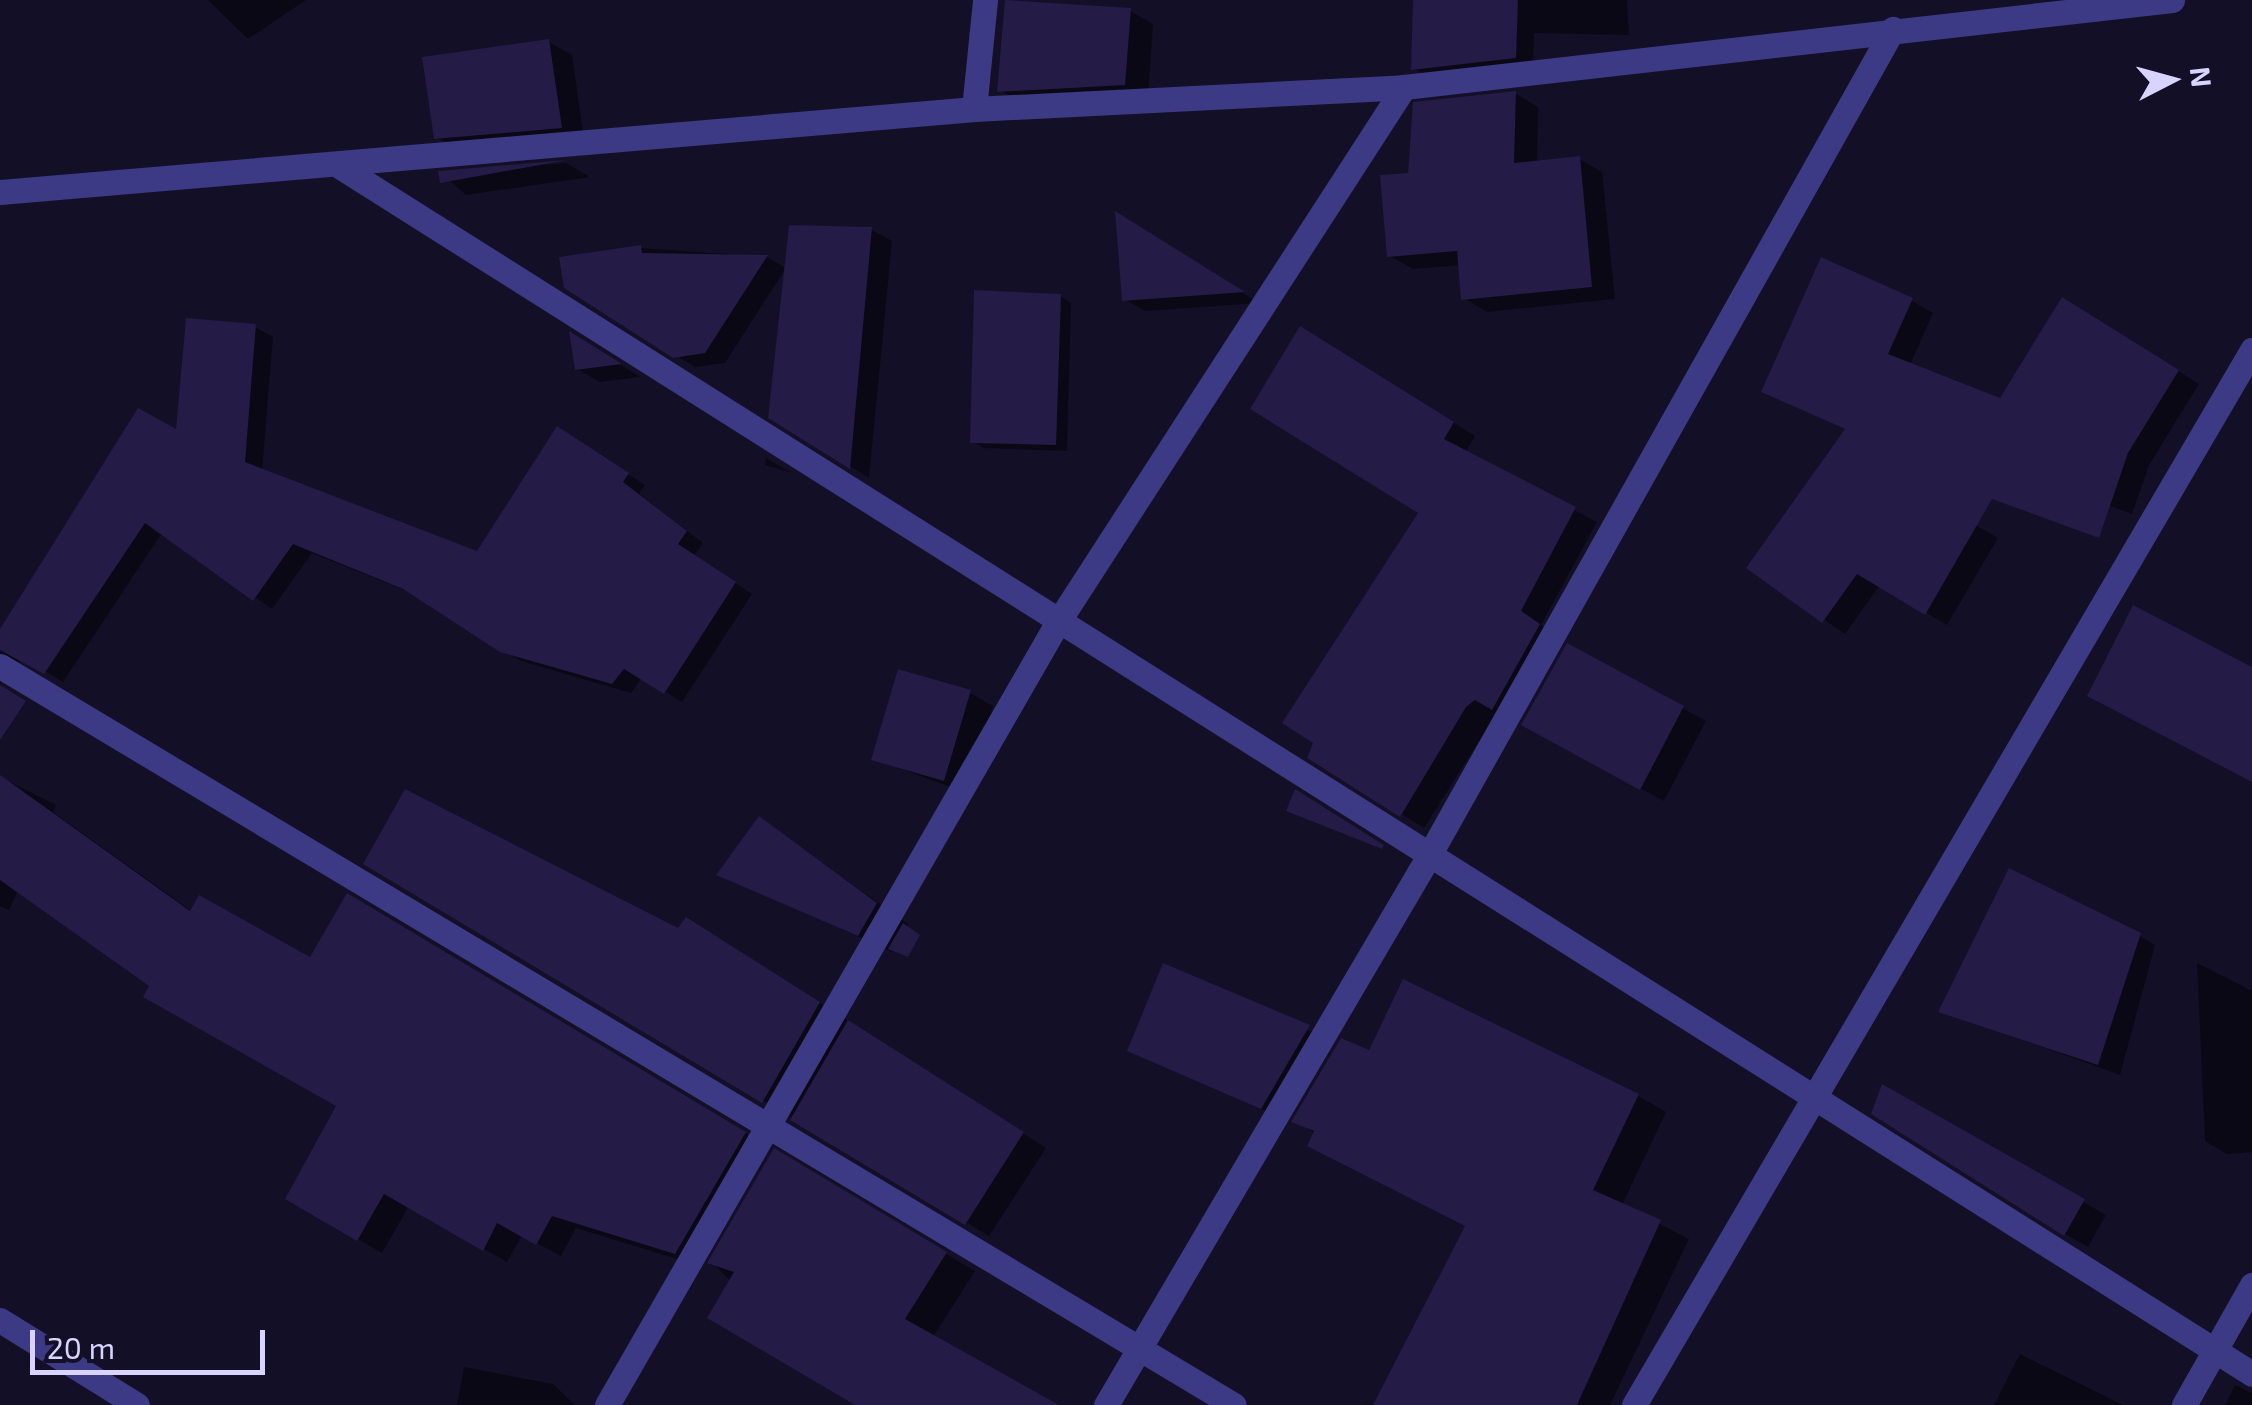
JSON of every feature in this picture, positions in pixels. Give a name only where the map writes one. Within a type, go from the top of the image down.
[{"type":"street","points":[[974,110],[986,0]]},
{"type":"street","points":[[0,192],[974,110],[1404,87],[1894,29],[2068,4],[2172,0]]},
{"type":"street","points":[[1106,1405],[1427,859],[1894,29]]},
{"type":"street","points":[[607,1405],[1056,625],[1404,87]]},
{"type":"street","points":[[336,164],[1816,1105],[2252,1374]]},
{"type":"street","points":[[1634,1405],[1816,1105],[2252,350]]},
{"type":"street","points":[[0,666],[1234,1405]]},
{"type":"street","points":[[2184,1405],[2252,1285]]},
{"type":"street","points":[[0,1320],[137,1405]]},
{"type":"building","points":[[1005,0],[1131,8],[1125,85],[997,92]]},
{"type":"building","points":[[1413,0],[1518,0],[1516,58],[1411,70]]},
{"type":"building","points":[[549,39],[562,128],[434,139],[422,57]]},
{"type":"building","points":[[1516,91],[1514,163],[1580,156],[1592,287],[1461,300],[1457,251],[1387,257],[1380,175],[1408,173],[1413,102]]},
{"type":"building","points":[[567,160],[440,183],[438,171]]},
{"type":"building","points":[[1115,211],[1245,292],[1122,301]]},
{"type":"building","points":[[789,225],[872,227],[850,469],[768,418]]},
{"type":"building","points":[[641,245],[642,253],[768,255],[705,353],[673,358],[564,288],[559,257]]},
{"type":"building","points":[[1821,257],[1913,298],[1888,354],[2000,398],[2062,297],[2179,370],[2128,453],[2099,538],[1992,499],[1925,615],[1857,574],[1822,623],[1746,568],[1845,429],[1761,392]]},
{"type":"building","points":[[974,290],[1061,294],[1056,445],[970,443]]},
{"type":"building","points":[[186,318],[256,324],[245,462],[477,551],[557,426],[629,473],[623,482],[687,531],[678,544],[736,582],[664,694],[624,669],[612,684],[500,652],[403,589],[293,544],[253,601],[145,523],[44,674],[0,650],[0,629],[138,408],[176,429]]},
{"type":"building","points":[[1300,326],[1454,422],[1444,439],[1576,507],[1521,611],[1540,624],[1492,710],[1475,700],[1466,707],[1400,817],[1307,758],[1313,743],[1282,723],[1418,513],[1250,409]]},
{"type":"building","points":[[569,331],[622,364],[575,370]]},
{"type":"building","points":[[2133,605],[2252,667],[2252,782],[2087,696]]},
{"type":"building","points":[[1567,643],[1684,706],[1640,790],[1521,725]]},
{"type":"building","points":[[898,669],[971,690],[944,781],[871,760]]},
{"type":"building","points":[[0,685],[26,701],[0,740]]},
{"type":"building","points":[[0,775],[190,911],[199,895],[310,957],[347,893],[746,1132],[675,1254],[552,1216],[536,1245],[497,1223],[483,1251],[384,1194],[357,1241],[285,1199],[336,1106],[143,997],[149,986],[0,880]]},
{"type":"building","points":[[405,789],[678,928],[686,917],[820,1002],[762,1103],[363,864]]},
{"type":"building","points":[[1295,789],[1384,845],[1382,849],[1286,811]]},
{"type":"building","points":[[759,816],[877,903],[858,936],[716,875]]},
{"type":"building","points":[[2009,868],[2141,933],[2098,1065],[1938,1012]]},
{"type":"building","points":[[903,923],[920,935],[908,957],[888,949]]},
{"type":"building","points":[[1163,963],[1310,1025],[1261,1109],[1127,1051]]},
{"type":"building","points":[[1403,979],[1639,1094],[1593,1190],[1661,1220],[1577,1405],[1373,1405],[1465,1226],[1307,1146],[1314,1131],[1291,1122],[1341,1038],[1369,1050]]},
{"type":"building","points":[[848,1020],[1024,1132],[965,1225],[790,1120]]},
{"type":"building","points":[[1882,1084],[2085,1199],[2064,1236],[1871,1114]]},
{"type":"building","points":[[774,1148],[947,1252],[905,1319],[1059,1405],[855,1405],[707,1318],[734,1272],[707,1263]]}]
